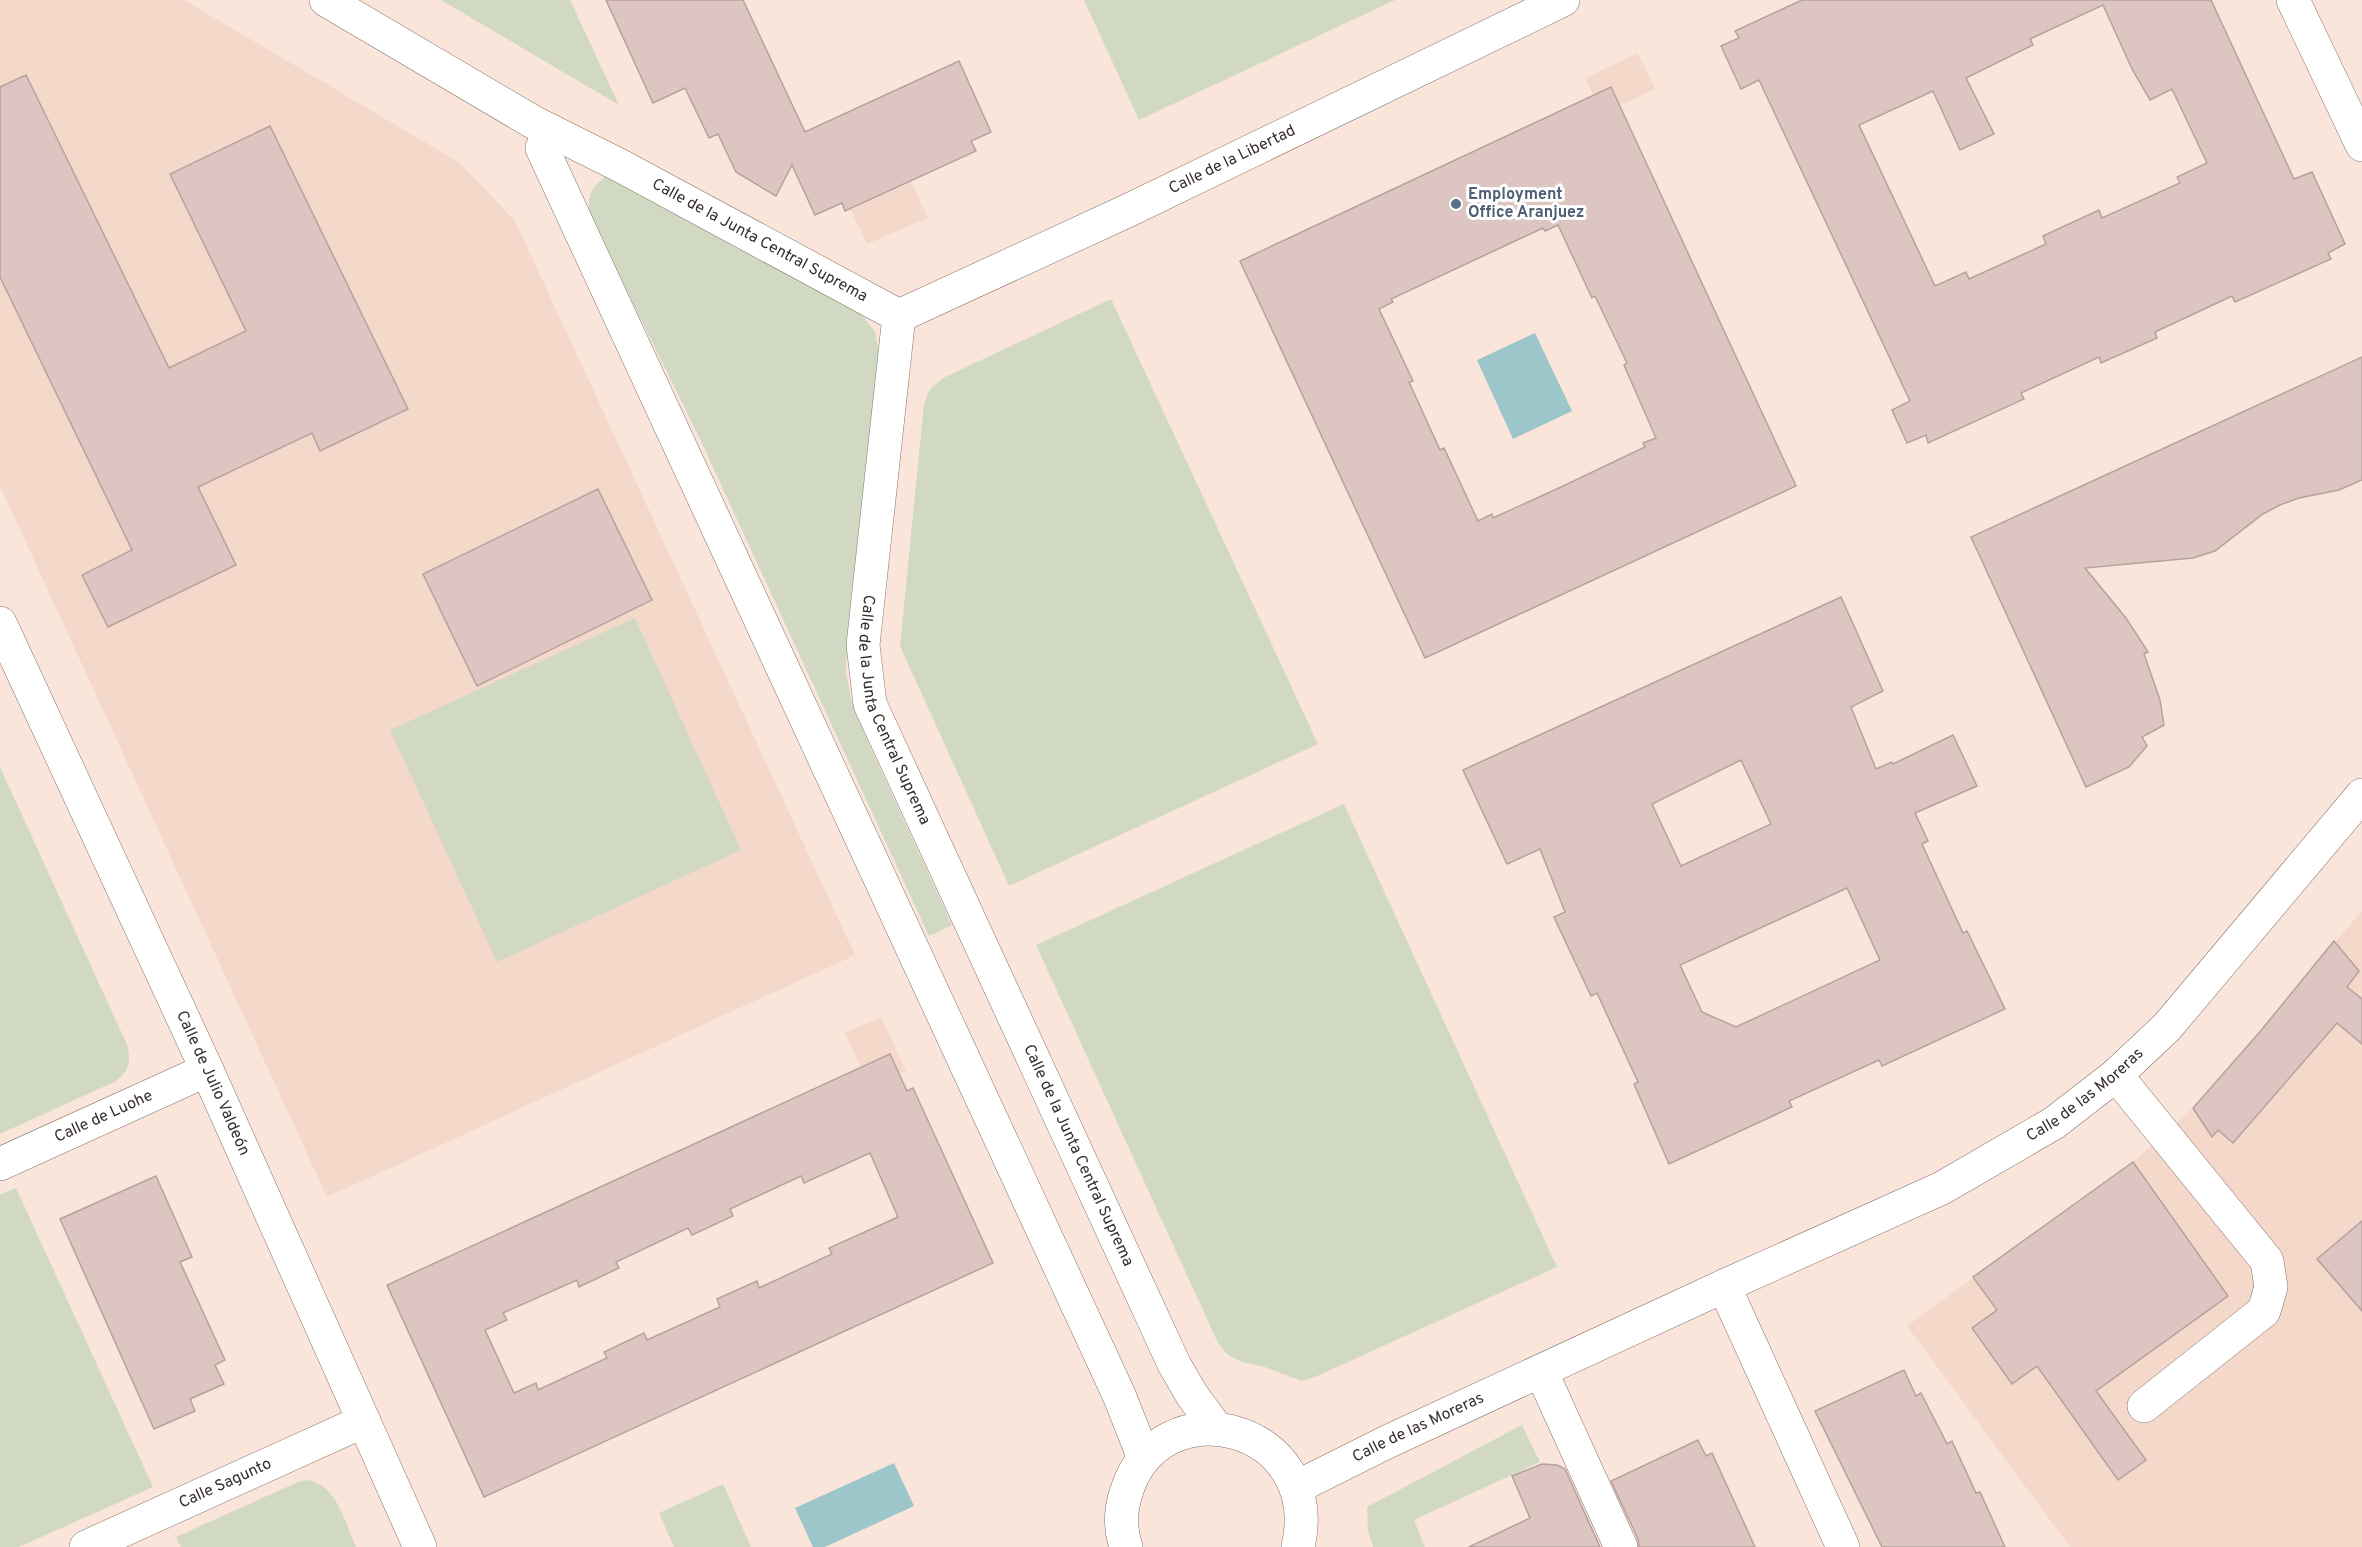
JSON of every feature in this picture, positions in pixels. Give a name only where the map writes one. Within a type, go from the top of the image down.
[{"type":"street","name":"Calle de la Junta Central Suprema","points":[[326,0],[551,131],[621,166],[899,316],[863,645],[870,704],[1174,1364],[1192,1395],[1217,1429]]},
{"type":"street","name":"Calle de la Libertad","points":[[899,316],[1127,212],[1563,0]]},
{"type":"street","points":[[2293,0],[2362,145]]},
{"type":"street","points":[[551,131],[542,148],[674,437],[923,968],[1119,1395],[1144,1458]]},
{"type":"street","name":"Calle de Julio Valdeón","points":[[0,623],[207,1070],[420,1547]]},
{"type":"street","name":"Calle de las Moreras","points":[[1297,1487],[1724,1286],[1942,1188],[2054,1123],[2116,1075],[2167,1027],[2362,795]]},
{"type":"street","name":"Calle de Luohe","points":[[0,1164],[207,1070]]},
{"type":"street","points":[[2116,1075],[2267,1261],[2271,1287],[2264,1311],[2144,1406]]},
{"type":"street","points":[[1724,1286],[1843,1547]]},
{"type":"street","points":[[1541,1371],[1622,1547]]},
{"type":"street","name":"Calle Sagunto","points":[[86,1547],[364,1421]]},
{"type":"street","points":[[1126,1547],[1121,1534],[1121,1507],[1129,1481],[1144,1458],[1160,1444],[1178,1435],[1197,1430],[1217,1429],[1242,1434],[1265,1446],[1284,1464],[1297,1487],[1302,1507],[1302,1527],[1298,1547]]},
{"type":"shaded area","points":[[0,0],[184,0],[460,163],[515,221],[855,955],[327,1197],[0,486]]},
{"type":"shaded area","points":[[1638,53],[1655,89],[1602,114],[1585,78]]},
{"type":"shaded area","points":[[911,182],[928,218],[867,244],[851,210]]},
{"type":"shaded area","points":[[2362,911],[2362,1547],[2070,1547],[1907,1326],[2133,1162],[2193,1108]]},
{"type":"shaded area","points":[[881,1017],[906,1071],[869,1086],[845,1033]]},
{"type":"green space","points":[[441,0],[570,0],[619,105]]},
{"type":"green space","points":[[1084,0],[1395,0],[1139,120]]},
{"type":"green space","points":[[608,174],[624,178],[863,316],[875,332],[879,353],[848,623],[846,672],[851,699],[872,751],[952,925],[929,936],[700,439],[589,214],[589,200],[592,191]]},
{"type":"green space","points":[[1111,299],[1318,744],[1009,886],[900,646],[924,404],[930,389],[943,378]]},
{"type":"green space","points":[[635,618],[741,850],[497,962],[390,730]]},
{"type":"green space","points":[[0,767],[128,1047],[129,1058],[123,1075],[114,1082],[0,1134]]},
{"type":"green space","points":[[1344,804],[1557,1267],[1315,1377],[1301,1381],[1265,1367],[1242,1362],[1228,1355],[1218,1343],[1036,945]]},
{"type":"green space","points":[[16,1188],[153,1487],[19,1547],[0,1547],[0,1195]]},
{"type":"green space","points":[[1522,1425],[1540,1462],[1414,1520],[1425,1547],[1373,1547],[1368,1530],[1367,1507]]},
{"type":"green space","points":[[307,1480],[317,1483],[333,1497],[344,1516],[356,1547],[181,1547],[176,1537],[298,1482]]},
{"type":"green space","points":[[723,1484],[751,1547],[674,1547],[659,1513]]},
{"type":"water","points":[[1535,333],[1572,411],[1513,439],[1477,360]]},
{"type":"water","points":[[894,1463],[914,1506],[825,1547],[813,1547],[795,1508]]},
{"type":"building","points":[[606,0],[743,0],[805,132],[959,61],[991,132],[971,141],[976,151],[845,211],[842,203],[815,215],[792,165],[776,196],[736,172],[718,134],[709,138],[685,88],[653,103]]},
{"type":"building","points":[[1802,0],[2211,0],[2294,179],[2312,172],[2345,244],[2328,253],[2331,259],[2235,302],[2232,296],[2155,332],[2157,338],[2101,363],[2099,357],[2021,393],[2024,399],[1928,443],[1926,435],[1907,443],[1892,410],[1910,401],[1759,80],[1741,89],[1721,46],[1739,38],[1735,31]],"holes":[[[2103,5],[2132,69],[2150,100],[2172,89],[2207,163],[2177,177],[2180,183],[2102,218],[2099,210],[2043,236],[2046,244],[1969,279],[1966,272],[1935,286],[1859,125],[1933,91],[1960,150],[1994,134],[1966,78],[2033,45],[2030,39]]]},
{"type":"building","points":[[26,75],[169,368],[246,331],[170,174],[270,126],[408,409],[320,451],[312,433],[198,487],[236,565],[108,627],[82,575],[132,550],[0,277],[0,87]]},
{"type":"building","points":[[1611,87],[1796,486],[1425,658],[1240,261]],"holes":[[[1558,225],[1592,298],[1595,296],[1627,363],[1624,365],[1656,438],[1643,443],[1645,447],[1561,487],[1493,518],[1492,514],[1478,521],[1444,448],[1440,450],[1409,382],[1413,381],[1379,309],[1393,302],[1391,299],[1543,228],[1545,231]]]},
{"type":"building","points":[[2362,357],[2362,480],[2339,490],[2299,498],[2280,505],[2263,514],[2215,551],[2193,558],[2085,568],[2126,618],[2148,652],[2144,654],[2160,700],[2164,725],[2142,737],[2147,746],[2129,767],[2086,787],[1971,537]]},
{"type":"building","points":[[598,489],[652,600],[477,686],[423,574]]},
{"type":"building","points":[[1841,597],[1883,691],[1851,707],[1876,769],[1892,762],[1893,764],[1953,735],[1977,786],[1915,813],[1928,841],[1922,844],[1963,933],[1967,931],[2005,1009],[1882,1066],[1879,1060],[1789,1101],[1792,1107],[1669,1164],[1634,1084],[1638,1082],[1597,993],[1591,996],[1554,917],[1565,912],[1540,849],[1507,864],[1463,770]],"holes":[[[1741,760],[1771,824],[1681,866],[1652,804]],[[1847,888],[1880,960],[1736,1027],[1702,1012],[1680,965]]]},
{"type":"building","points":[[2334,941],[2359,971],[2347,987],[2362,999],[2362,1044],[2337,1023],[2233,1143],[2218,1130],[2212,1137],[2193,1108],[2259,1033]]},
{"type":"building","points":[[890,1054],[907,1091],[913,1088],[993,1263],[484,1497],[387,1285]],"holes":[[[870,1153],[898,1217],[829,1248],[832,1254],[759,1288],[757,1281],[717,1299],[720,1307],[647,1340],[644,1333],[604,1352],[607,1358],[538,1390],[536,1383],[514,1393],[485,1330],[507,1320],[503,1313],[577,1280],[579,1287],[619,1268],[616,1262],[688,1228],[692,1235],[733,1216],[730,1209],[801,1176],[804,1183]]]},
{"type":"building","points":[[2133,1162],[2228,1296],[2096,1391],[2146,1460],[2118,1480],[2037,1366],[2012,1384],[1972,1328],[1997,1310],[1973,1277]]},
{"type":"building","points":[[156,1176],[192,1257],[180,1262],[225,1360],[215,1365],[224,1384],[190,1399],[195,1411],[154,1429],[60,1219]]},
{"type":"building","points":[[2362,1221],[2362,1311],[2317,1259]]},
{"type":"building","points":[[1904,1370],[1916,1396],[1921,1393],[1947,1444],[1952,1441],[1976,1493],[1980,1492],[2005,1547],[1882,1547],[1815,1411]]},
{"type":"building","points":[[1698,1440],[1706,1456],[1712,1453],[1755,1547],[1639,1547],[1638,1539],[1611,1481]]},
{"type":"building","points":[[1542,1464],[1557,1465],[1565,1469],[1600,1547],[1469,1547],[1530,1518],[1512,1476]]},
{"type":"place","name":"Employment Office Aranjuez","points":[[1456,204]]}]
